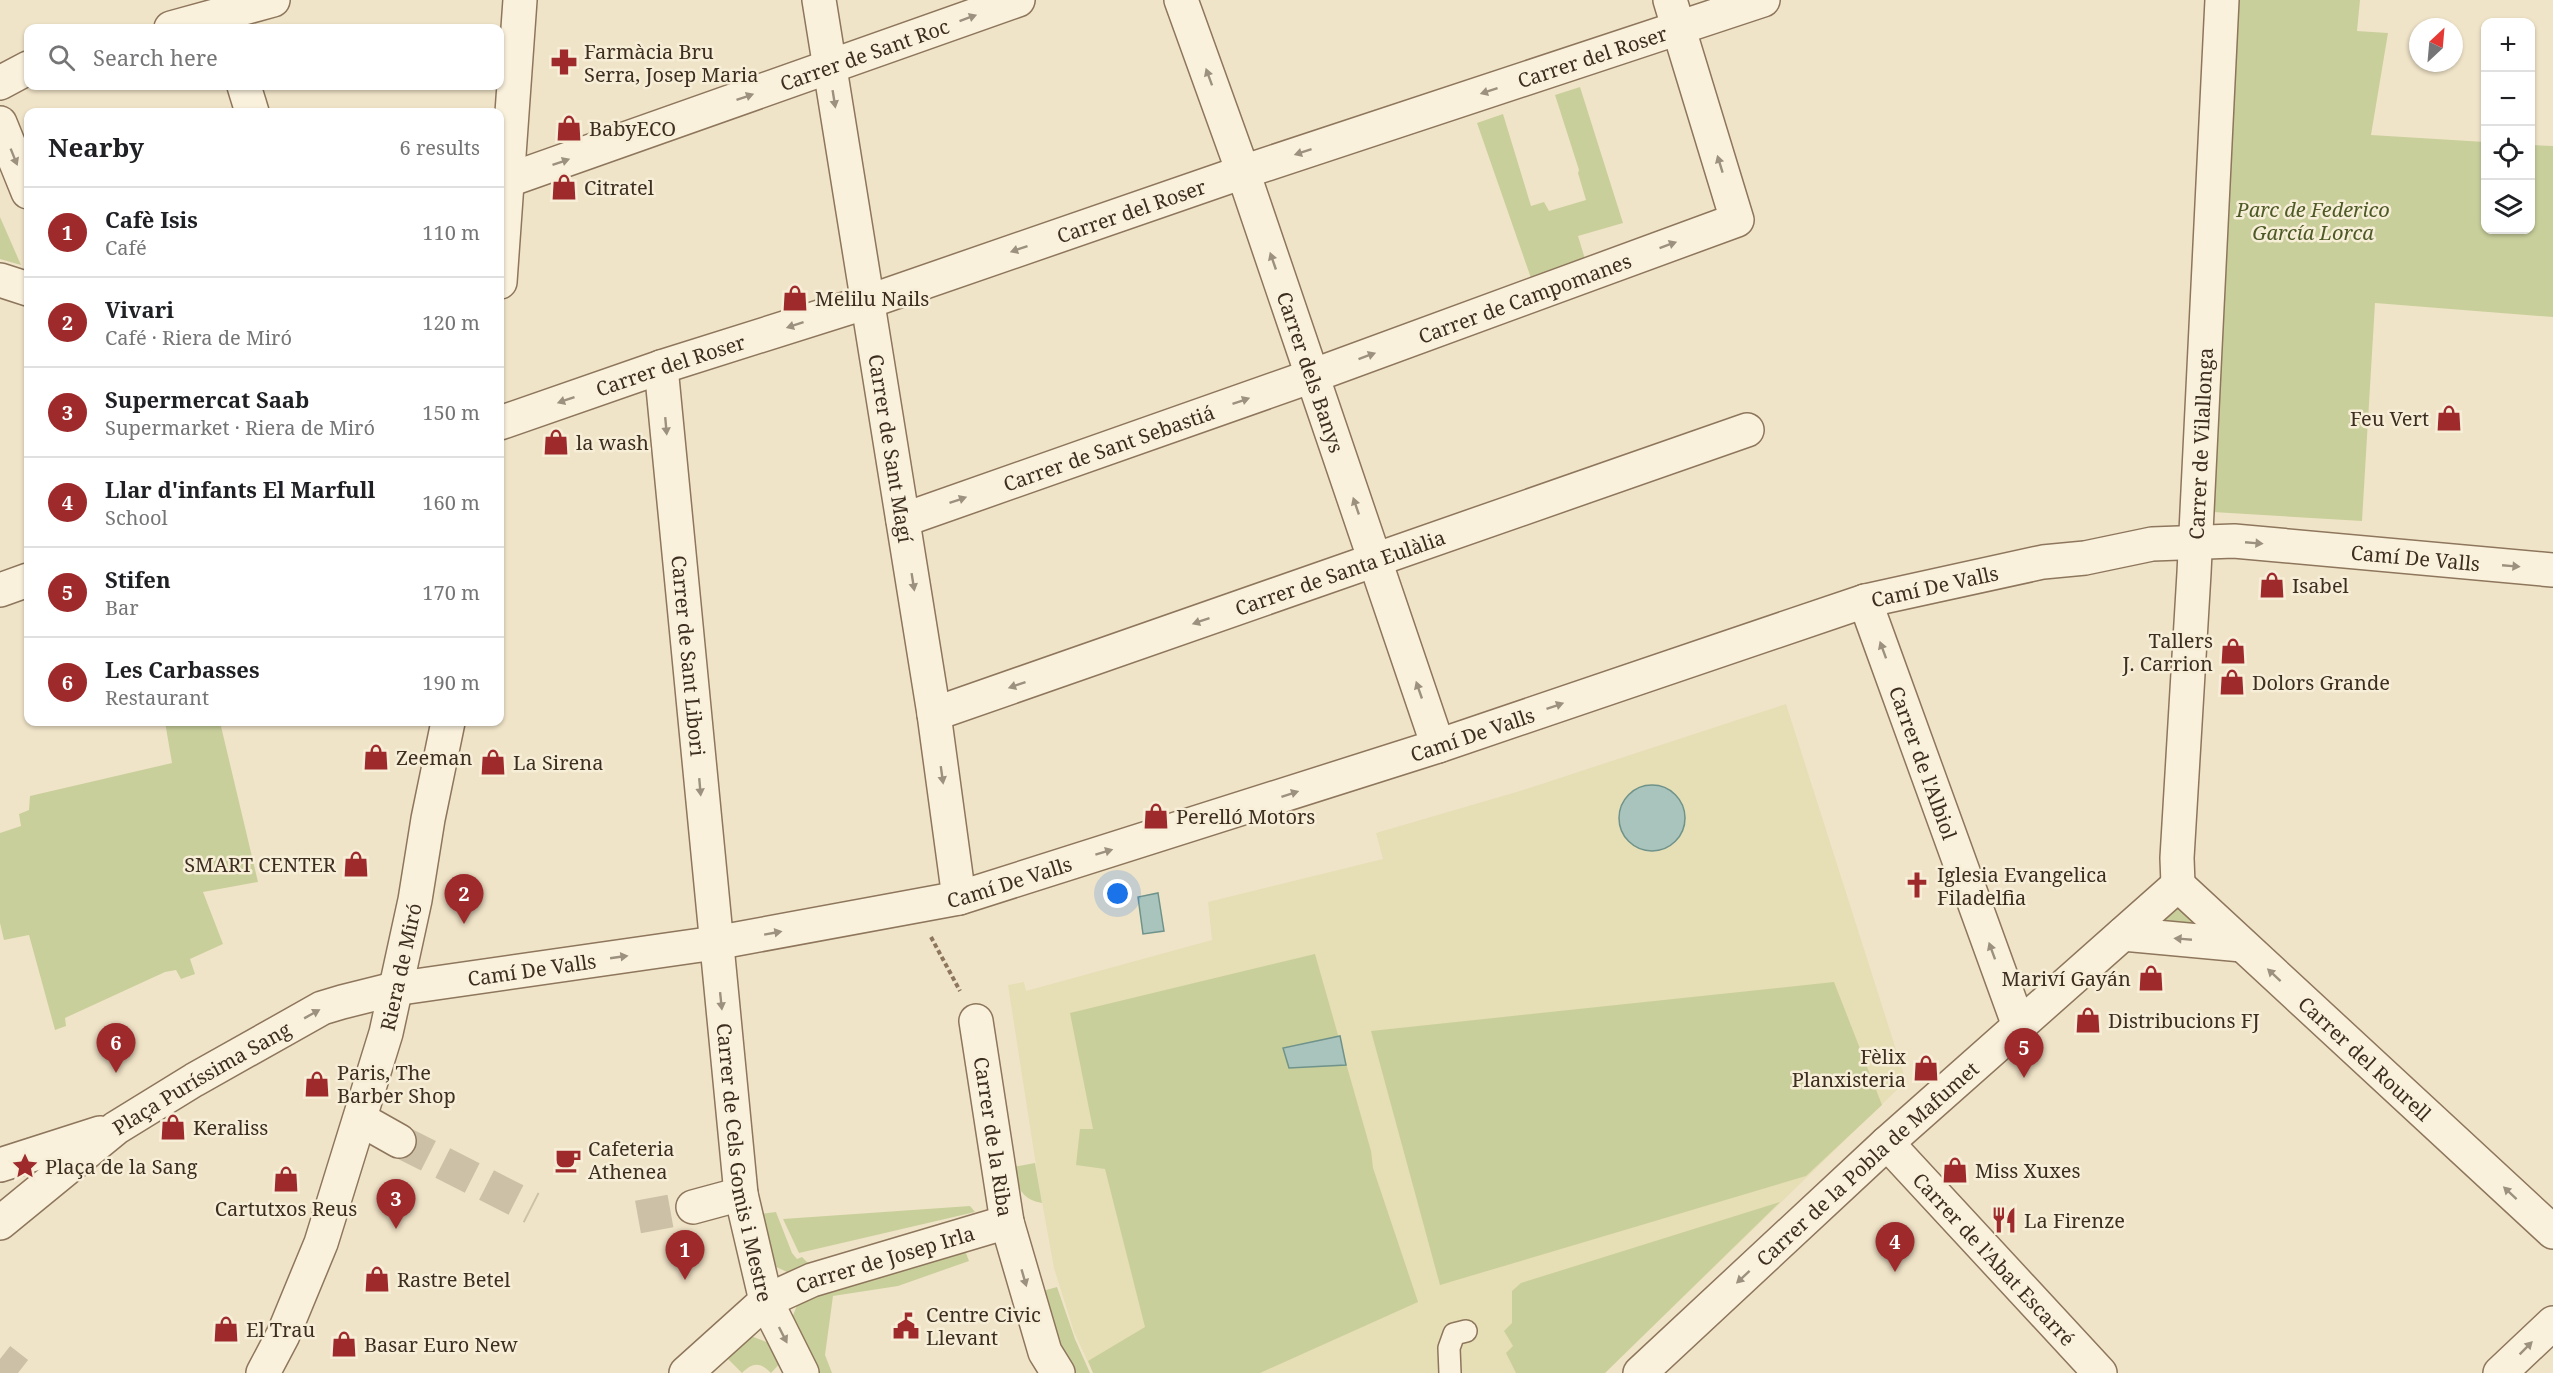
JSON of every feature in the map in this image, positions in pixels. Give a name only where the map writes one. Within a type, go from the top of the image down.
[{"type":"street","points":[[186,24],[273,0]]},
{"type":"street","points":[[504,215],[519,0]]},
{"type":"street","name":"Carrer de Sant Magí","points":[[819,0],[934,714],[959,898]]},
{"type":"street","name":"Carrer de Sant Roc","points":[[506,181],[1018,0]]},
{"type":"street","name":"Carrer dels Banys","points":[[1181,0],[1243,172],[1438,746]]},
{"type":"street","name":"Carrer del Roser","points":[[504,422],[661,367],[867,302],[1243,172],[1675,14],[1763,0]]},
{"type":"street","name":"Carrer de Vilallonga","points":[[2178,885],[2177,858],[2196,542],[2222,0]]},
{"type":"street","name":"Carrer de Campomanes","points":[[1312,376],[1737,220],[1675,14]]},
{"type":"street","points":[[245,90],[251,108]]},
{"type":"street","points":[[0,123],[24,182]]},
{"type":"street","points":[[0,280],[24,288]]},
{"type":"street","name":"Carrer de Sant Libori","points":[[661,367],[715,943]]},
{"type":"street","name":"Carrer de Sant Sebastiá","points":[[903,520],[1312,376]]},
{"type":"street","name":"Carrer de Santa Eulàlia","points":[[934,714],[1747,430]]},
{"type":"street","name":"Camí De Valls","points":[[394,989],[715,943],[959,898],[1438,746],[1865,601],[2043,562],[2085,558],[2152,544],[2234,542],[2553,570]]},
{"type":"street","points":[[0,590],[24,581]]},
{"type":"street","name":"Carrer de l'Albiol","points":[[1865,601],[2019,1026]]},
{"type":"street","name":"Riera de Miró","points":[[263,1373],[283,1335],[321,1243],[386,1033],[415,900],[428,819],[447,726]]},
{"type":"street","name":"Carrer de la Pobla de Mafumet","points":[[1640,1373],[1887,1143],[2178,885]]},
{"type":"street","name":"Carrer del Rourell","points":[[2178,885],[2553,1232]]},
{"type":"street","points":[[2123,934],[2242,945]]},
{"type":"street","name":"Carrer de Cels Gomis i Mestre","points":[[715,943],[741,1194],[766,1301],[802,1373]]},
{"type":"street","name":"Plaça Puríssima Sang","points":[[0,1223],[116,1128],[194,1080],[322,1008],[394,989]]},
{"type":"street","name":"Carrer de la Riba","points":[[976,1021],[1007,1222],[1045,1352],[1058,1373]]},
{"type":"street","points":[[360,1119],[399,1141]]},
{"type":"street","points":[[0,1165],[116,1128]]},
{"type":"street","name":"Carrer de l'Abat Escarré","points":[[1887,1143],[2100,1373]]},
{"type":"street","points":[[693,1207],[741,1194]]},
{"type":"street","name":"Carrer de Josep Irla","points":[[686,1373],[766,1301],[812,1280],[1007,1222]]},
{"type":"street","points":[[2500,1373],[2553,1323]]},
{"type":"lane","points":[[1450,1373],[1451,1340],[1454,1334],[1467,1330]]},
{"type":"path","points":[[915,907],[976,1021]]},
{"type":"shaded area","points":[[1786,704],[1906,1081],[1605,1373],[1093,1373],[1074,1332],[1054,1268],[1008,985],[1024,982],[1026,991],[1212,940],[1208,902],[1383,859],[1376,833],[1520,791]]},
{"type":"green space","name":"Parc de Federico García Lorca","points":[[2222,0],[2360,0],[2357,31],[2388,33],[2371,135],[2481,142],[2481,234],[2535,234],[2535,145],[2553,146],[2553,317],[2375,303],[2362,521],[2196,511]]},
{"type":"green space","points":[[1580,87],[1623,223],[1578,236],[1585,259],[1532,281],[1477,123],[1503,114],[1531,206],[1544,202],[1549,211],[1586,200],[1555,95]]},
{"type":"green space","points":[[0,217],[21,265],[0,259]]},
{"type":"green space","points":[[166,726],[221,726],[258,882],[203,892],[223,944],[190,959],[195,974],[181,979],[176,970],[165,972],[65,1018],[66,1026],[55,1030],[29,935],[4,940],[0,923],[0,833],[21,826],[19,814],[29,810],[30,796],[172,763]]},
{"type":"green space","points":[[2179,894],[2226,938],[2138,929]]},
{"type":"green space","points":[[1315,954],[1371,1151],[1373,1168],[1418,1302],[1260,1373],[1093,1373],[1088,1361],[1145,1327],[1105,1169],[1076,1165],[1080,1129],[1093,1129],[1070,1013]]},
{"type":"green space","points":[[1834,982],[1882,1105],[1806,1176],[1440,1285],[1371,1031]]},
{"type":"green space","points":[[1035,1163],[1042,1203],[1029,1198],[1021,1191],[1013,1167]]},
{"type":"green space","points":[[1780,1202],[1605,1373],[1516,1373],[1506,1353],[1513,1346],[1504,1331],[1512,1323],[1512,1291],[1521,1283]]},
{"type":"green space","points":[[970,1206],[975,1212],[799,1253],[783,1219]]},
{"type":"green space","points":[[776,1212],[792,1253],[797,1259],[802,1257],[811,1266],[789,1273],[768,1263],[751,1215]]},
{"type":"green space","points":[[964,1248],[969,1261],[898,1286],[833,1296],[825,1355],[832,1373],[817,1373],[792,1318],[799,1300]]},
{"type":"green space","points":[[1057,1287],[1075,1339],[1090,1373],[1070,1373],[1039,1292]]},
{"type":"green space","points":[[751,1336],[769,1343],[784,1359],[771,1373],[760,1365],[753,1365],[742,1373],[725,1356]]},
{"type":"water","points":[[1645,785],[1659,785],[1671,790],[1680,799],[1685,818],[1683,831],[1676,842],[1659,851],[1645,851],[1633,846],[1624,837],[1619,825],[1619,811],[1624,799],[1633,790]]},
{"type":"water","points":[[1158,893],[1164,931],[1143,934],[1138,897]]},
{"type":"water","points":[[1340,1036],[1346,1065],[1289,1068],[1283,1048]]},
{"type":"tunnel","points":[[399,1141],[532,1208]]},
{"type":"tunnel","points":[[638,1217],[693,1207]]},
{"type":"tunnel","points":[[0,1359],[18,1373]]},
{"type":"place","name":"Farmàcia Bru Serra, Josep Maria","points":[[564,62]]},
{"type":"place","name":"BabyECO","points":[[569,128]]},
{"type":"place","name":"Citratel","points":[[564,187]]},
{"type":"place","name":"Melilu Nails","points":[[795,298]]},
{"type":"place","name":"Feu Vert","points":[[2449,418]]},
{"type":"place","name":"la wash","points":[[556,442]]},
{"type":"place","name":"Isabel","points":[[2272,585]]},
{"type":"place","name":"Tallers J. Carrion","points":[[2233,651]]},
{"type":"place","name":"Dolors Grande","points":[[2232,682]]},
{"type":"place","name":"Zeeman","points":[[376,757]]},
{"type":"place","name":"La Sirena","points":[[493,762]]},
{"type":"place","name":"Perelló Motors","points":[[1156,816]]},
{"type":"place","name":"SMART CENTER","points":[[356,864]]},
{"type":"place","name":"Iglesia Evangelica Filadelfia","points":[[1917,885]]},
{"type":"place","name":"Vivari","points":[[464,924]]},
{"type":"place","name":"Mariví Gayán","points":[[2151,978]]},
{"type":"place","name":"Distribucions FJ","points":[[2088,1020]]},
{"type":"place","name":"Fèlix Planxisteria","points":[[1926,1068]]},
{"type":"place","name":"Les Carbasses","points":[[116,1073]]},
{"type":"place","name":"Stifen","points":[[2024,1078]]},
{"type":"place","name":"Paris, The Barber Shop","points":[[317,1084]]},
{"type":"place","name":"Keraliss","points":[[173,1127]]},
{"type":"place","name":"Cafeteria Athenea","points":[[568,1160]]},
{"type":"place","name":"Plaça de la Sang","points":[[25,1166]]},
{"type":"place","name":"Miss Xuxes","points":[[1955,1170]]},
{"type":"place","name":"Cartutxos Reus","points":[[286,1179]]},
{"type":"place","name":"La Firenze","points":[[2004,1220]]},
{"type":"place","name":"Supermercat Saab","points":[[396,1229]]},
{"type":"place","name":"Llar d'infants El Marfull","points":[[1895,1272]]},
{"type":"place","name":"Rastre Betel","points":[[377,1279]]},
{"type":"place","name":"Cafè Isis","points":[[685,1280]]},
{"type":"place","name":"Centre Civic Llevant","points":[[906,1326]]},
{"type":"place","name":"El Trau","points":[[226,1329]]},
{"type":"place","name":"Basar Euro New","points":[[344,1344]]}]
